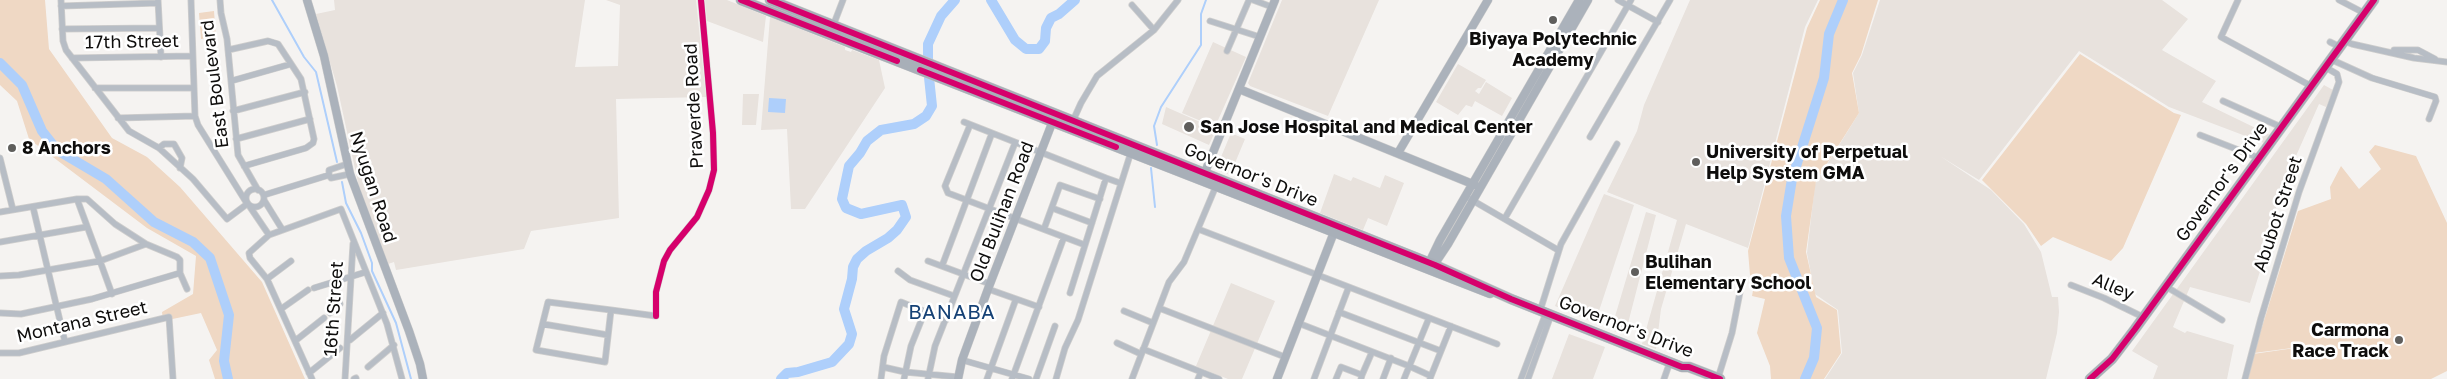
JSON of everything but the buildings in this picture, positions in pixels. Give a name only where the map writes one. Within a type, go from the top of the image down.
[{"type":"highway","name":"Governor's Drive","points":[[741,0],[831,30],[1055,117],[1682,367],[1689,367],[1719,379]]},
{"type":"highway","name":"Governor's Drive","points":[[770,0],[831,30]]},
{"type":"highway","name":"Governor's Drive","points":[[2090,379],[2112,359],[2144,317],[2328,63],[2340,42],[2369,5]]},
{"type":"highway","name":"Governor's Drive","points":[[1072,124],[1131,152],[1203,177],[1216,186],[1335,229]]},
{"type":"highway","name":"Governor's Drive","points":[[1682,367],[1687,373],[1701,379]]},
{"type":"street","points":[[191,0],[192,88],[195,116],[198,125],[269,234]]},
{"type":"street","name":"East Boulevard","points":[[220,0],[228,50],[238,155],[258,190]]},
{"type":"street","name":"Nyugan Road","points":[[307,0],[324,56],[350,174],[409,331],[423,379]]},
{"type":"street","name":"Praverde Road","points":[[611,310],[656,316],[656,292],[664,261],[670,250],[697,217],[709,190],[714,170],[712,115],[701,0]]},
{"type":"street","points":[[831,30],[843,0]]},
{"type":"street","points":[[1072,124],[1081,102],[1097,76],[1154,30],[1178,0]]},
{"type":"street","points":[[1227,50],[1249,0]]},
{"type":"street","points":[[1203,177],[1273,3],[1253,0]]},
{"type":"street","points":[[1398,153],[1488,0]]},
{"type":"street","points":[[1476,185],[1579,0]]},
{"type":"street","points":[[1431,266],[1468,198],[1588,0]]},
{"type":"street","points":[[1618,0],[1629,3],[1658,22]]},
{"type":"street","points":[[1590,138],[1670,0]]},
{"type":"street","points":[[2339,0],[2369,5]]},
{"type":"street","points":[[2235,1],[2222,37],[2311,86]]},
{"type":"street","points":[[161,57],[158,2],[61,3],[63,45],[129,131],[159,148],[193,179],[227,219],[248,204]]},
{"type":"street","points":[[1505,218],[1629,3]]},
{"type":"street","points":[[1132,5],[1154,30]]},
{"type":"street","points":[[1210,21],[1260,37]]},
{"type":"street","points":[[62,29],[159,28]]},
{"type":"street","points":[[228,50],[268,41],[278,44],[301,79],[314,139],[310,146],[244,166]]},
{"type":"street","points":[[2340,42],[2414,58],[2447,62]]},
{"type":"street","name":"17th Street","points":[[72,58],[192,56]]},
{"type":"street","points":[[2328,63],[2435,97],[2436,101],[2429,119]]},
{"type":"street","name":"Abubot Street","points":[[2245,379],[2261,318],[2299,192],[2339,82],[2337,74],[2328,63]]},
{"type":"street","points":[[231,81],[291,64]]},
{"type":"street","points":[[95,88],[192,88]]},
{"type":"street","points":[[1239,89],[1476,185]]},
{"type":"street","points":[[233,111],[305,92]]},
{"type":"street","points":[[2224,102],[2281,127]]},
{"type":"street","points":[[118,118],[195,116]]},
{"type":"street","name":"Old Bulihan Road","points":[[958,378],[962,360],[989,286],[1055,117]]},
{"type":"street","points":[[236,139],[310,119]]},
{"type":"street","points":[[1085,245],[1064,238],[1044,228],[988,210],[948,193],[945,186],[967,123],[1120,184]]},
{"type":"street","points":[[942,266],[992,133]]},
{"type":"street","points":[[2200,135],[2258,158]]},
{"type":"street","points":[[928,377],[935,346],[1014,143]]},
{"type":"street","points":[[159,148],[164,144],[174,144],[182,158],[180,168]]},
{"type":"street","points":[[1528,379],[1546,313],[1549,288],[1558,250],[1616,144]]},
{"type":"street","points":[[1056,379],[1065,348],[1078,320],[1131,152]]},
{"type":"street","points":[[0,158],[3,181],[13,210]]},
{"type":"street","points":[[328,175],[329,170],[347,164]]},
{"type":"street","points":[[248,204],[259,207],[264,197],[328,175],[331,178],[350,174]]},
{"type":"street","points":[[1070,293],[1106,178]]},
{"type":"street","points":[[1044,228],[1060,185],[1100,198]]},
{"type":"street","points":[[1132,379],[1169,282],[1184,262],[1216,186]]},
{"type":"street","points":[[248,204],[247,193],[252,189],[258,190],[282,229]]},
{"type":"street","points":[[1468,198],[1558,250]]},
{"type":"street","points":[[0,212],[77,199],[87,200],[115,224],[146,244],[180,260],[180,273],[187,289]]},
{"type":"street","points":[[77,199],[112,294]]},
{"type":"street","points":[[33,207],[50,269],[65,342]]},
{"type":"street","points":[[1052,208],[1092,223]]},
{"type":"street","points":[[312,379],[267,279],[249,256],[250,250],[269,234],[340,209],[383,314],[394,345],[402,379]]},
{"type":"street","points":[[0,242],[86,227]]},
{"type":"street","points":[[1198,229],[1348,289],[1497,344]]},
{"type":"street","points":[[1277,379],[1335,229]]},
{"type":"street","points":[[1012,376],[1064,238]]},
{"type":"street","name":"16th Street","points":[[345,379],[353,241]]},
{"type":"street","points":[[0,276],[19,275],[100,261],[146,244]]},
{"type":"street","points":[[267,279],[291,261]]},
{"type":"street","points":[[928,261],[963,273],[1016,299],[1039,307]]},
{"type":"street","points":[[898,271],[910,280],[954,296]]},
{"type":"street","points":[[281,309],[301,293],[366,272]]},
{"type":"street","points":[[0,313],[21,314],[112,294],[180,273]]},
{"type":"street","points":[[330,313],[340,304],[333,282]]},
{"type":"street","name":"Alley","points":[[2071,286],[2104,298],[2144,317]]},
{"type":"street","points":[[2165,286],[2222,320]]},
{"type":"street","points":[[1314,379],[1348,289]]},
{"type":"street","points":[[1719,379],[1732,333],[1740,292]]},
{"type":"street","points":[[987,379],[1016,299]]},
{"type":"street","points":[[548,302],[611,310],[604,362],[536,350],[542,324],[548,302]]},
{"type":"street","points":[[881,379],[890,336],[901,302],[946,320]]},
{"type":"street","points":[[1159,308],[1285,357]]},
{"type":"street","points":[[904,376],[925,311]]},
{"type":"street","points":[[1124,311],[1153,323]]},
{"type":"street","points":[[1339,312],[1441,351]]},
{"type":"street","points":[[1521,379],[1546,313]]},
{"type":"street","points":[[350,340],[383,314]]},
{"type":"street","name":"Montana Street","points":[[0,353],[19,353],[169,317],[173,379]]},
{"type":"street","points":[[295,341],[324,318]]},
{"type":"street","points":[[1404,379],[1429,318]]},
{"type":"street","points":[[1298,323],[1391,358],[1430,377],[1451,326]]},
{"type":"street","points":[[542,324],[608,335]]},
{"type":"street","points":[[1036,379],[1055,326]]},
{"type":"street","points":[[1116,343],[1219,379]]},
{"type":"street","points":[[368,367],[394,345]]},
{"type":"street","points":[[310,373],[340,348]]},
{"type":"street","points":[[1336,379],[1341,367],[1362,377],[1372,352]]},
{"type":"street","points":[[1383,379],[1391,358]]},
{"type":"street","points":[[962,360],[1012,376],[1029,379]]},
{"type":"street","points":[[1664,379],[1670,362]]},
{"type":"street","points":[[882,367],[904,376],[958,378]]},
{"type":"street","points":[[1198,379],[1201,372]]},
{"type":"shaded area","points":[[0,0],[45,0],[49,49],[112,138],[147,157],[180,187],[262,282],[305,379],[215,379],[209,360],[217,350],[201,313],[163,321],[162,312],[193,294],[196,256],[147,228],[29,139],[17,101],[0,85]]},
{"type":"shaded area","points":[[334,0],[585,0],[575,67],[618,66],[620,5],[606,0],[696,0],[706,97],[616,99],[619,218],[531,231],[524,249],[396,270],[394,262],[388,264],[361,196],[337,86],[316,14],[335,10]]},
{"type":"shaded area","points":[[705,0],[727,0],[766,16],[763,42],[707,21]]},
{"type":"shaded area","points":[[1282,0],[1379,0],[1328,116],[1250,86],[1248,83]]},
{"type":"shaded area","name":"University of Perpetual Help System GMA","points":[[1690,0],[1818,0],[1805,27],[1748,248],[1686,224],[1661,309],[1656,349],[1642,344],[1677,220],[1607,192],[1637,131],[1644,105]]},
{"type":"shaded area","points":[[1820,0],[1878,0],[1861,55],[1852,73],[1859,113],[1816,181],[1806,252],[1816,297],[1837,310],[1841,353],[1824,379],[1771,379],[1770,366],[1757,333],[1765,299],[1752,296],[1755,279],[1750,275],[1748,251],[1807,28]]},
{"type":"shaded area","points":[[1880,0],[2162,0],[2188,19],[2162,50],[2216,81],[2202,102],[2270,135],[2264,143],[2169,107],[2079,51],[1979,180],[1940,156],[1991,190],[2024,224],[2041,252],[2052,297],[2058,297],[2059,312],[2057,333],[2046,379],[1825,379],[1842,353],[1838,310],[1815,294],[1807,253],[1815,184],[1859,113],[1853,73],[1862,55]]},
{"type":"shaded area","points":[[214,11],[216,37],[201,39],[199,13]]},
{"type":"shaded area","points":[[770,17],[845,47],[845,50],[851,52],[852,50],[879,60],[885,88],[805,209],[791,209],[787,129],[761,130]]},
{"type":"shaded area","points":[[1213,42],[1246,57],[1215,127],[1182,113]]},
{"type":"shaded area","points":[[2080,54],[2174,113],[2181,115],[2123,248],[2111,261],[2053,237],[2041,246],[2026,224],[1982,180]]},
{"type":"shaded area","points":[[1458,64],[1486,80],[1481,88],[1475,91],[1479,94],[1486,82],[1512,98],[1502,116],[1475,101],[1472,107],[1466,105],[1458,115],[1436,102]]},
{"type":"shaded area","points":[[2324,85],[2333,90],[2326,107],[2319,104],[2296,156],[2261,246],[2267,249],[2250,303],[2190,287],[2173,327],[2185,333],[2187,331],[2234,345],[2227,379],[2153,379],[2158,366],[2132,351]]},
{"type":"shaded area","points":[[743,94],[759,94],[756,125],[742,125]]},
{"type":"shaded area","name":"San Jose Hospital and Medical Center","points":[[1166,107],[1216,129],[1209,145],[1162,124]]},
{"type":"shaded area","points":[[1231,133],[1245,139],[1230,175],[1216,169]]},
{"type":"shaded area","points":[[2375,145],[2416,156],[2447,223],[2447,371],[2431,379],[2247,379],[2253,354],[2330,343],[2254,353],[2298,211],[2331,199],[2330,187],[2341,166],[2359,189],[2381,169],[2369,152]]},
{"type":"shaded area","points":[[1334,174],[1351,181],[1353,177],[1380,188],[1385,175],[1404,183],[1387,226],[1368,218],[1363,230],[1320,213]]},
{"type":"shaded area","points":[[1604,194],[1634,205],[1595,323],[1555,306]]},
{"type":"shaded area","name":"Bulihan Elementary School","points":[[1646,212],[1656,215],[1625,335],[1611,330]]},
{"type":"shaded area","points":[[1231,283],[1275,301],[1242,379],[1228,379],[1196,366]]},
{"type":"shaded area","points":[[1569,334],[1605,347],[1593,379],[1552,379]]},
{"type":"water","points":[[769,98],[786,99],[785,113],[768,112]]},
{"type":"waterway","points":[[272,0],[304,57],[316,72],[337,162]]},
{"type":"waterway","points":[[781,379],[787,373],[798,372],[832,362],[849,344],[852,334],[844,309],[852,279],[853,267],[857,259],[866,251],[888,238],[897,230],[906,217],[902,205],[861,214],[846,208],[842,199],[849,166],[867,141],[881,130],[914,124],[926,116],[932,106],[928,68],[928,44],[941,16],[955,0]]},
{"type":"waterway","points":[[991,0],[1015,40],[1026,49],[1039,49],[1045,41],[1046,28],[1051,18],[1059,14],[1075,0]]},
{"type":"waterway","points":[[1157,145],[1154,126],[1161,107],[1201,45],[1201,14],[1206,0]]},
{"type":"waterway","points":[[1805,379],[1814,358],[1817,328],[1789,258],[1786,216],[1792,179],[1824,78],[1829,34],[1843,0]]},
{"type":"waterway","points":[[0,63],[22,85],[42,131],[57,150],[106,179],[154,222],[193,242],[210,258],[229,315],[224,361],[228,379]]},
{"type":"waterway","points":[[1151,168],[1155,207]]},
{"type":"waterway","points":[[342,182],[346,203],[361,233],[372,263],[372,271],[396,323],[411,379]]},
{"type":"cycle path","points":[[656,316],[656,292],[664,261],[670,250],[697,217],[709,190],[714,170],[713,133],[701,0]]},
{"type":"cycle path","points":[[741,0],[897,61]]},
{"type":"cycle path","points":[[770,0],[1435,265],[1511,299],[1682,367],[1689,367],[1720,379]]},
{"type":"cycle path","points":[[2090,379],[2112,359],[2135,329],[2374,0]]},
{"type":"cycle path","points":[[920,70],[1116,147]]},
{"type":"place","name":"Biyaya Polytechnic Academy","points":[[1553,20]]},
{"type":"place","name":"San Jose Hospital and Medical Center","points":[[1189,127]]},
{"type":"place","name":"8 Anchors","points":[[12,148]]},
{"type":"place","name":"University of Perpetual Help System GMA","points":[[1696,162]]},
{"type":"place","name":"Bulihan Elementary School","points":[[1635,272]]},
{"type":"place","name":"Carmona Race Track","points":[[2399,340]]},
{"type":"district","name":"BANABA","points":[[952,313]]}]
